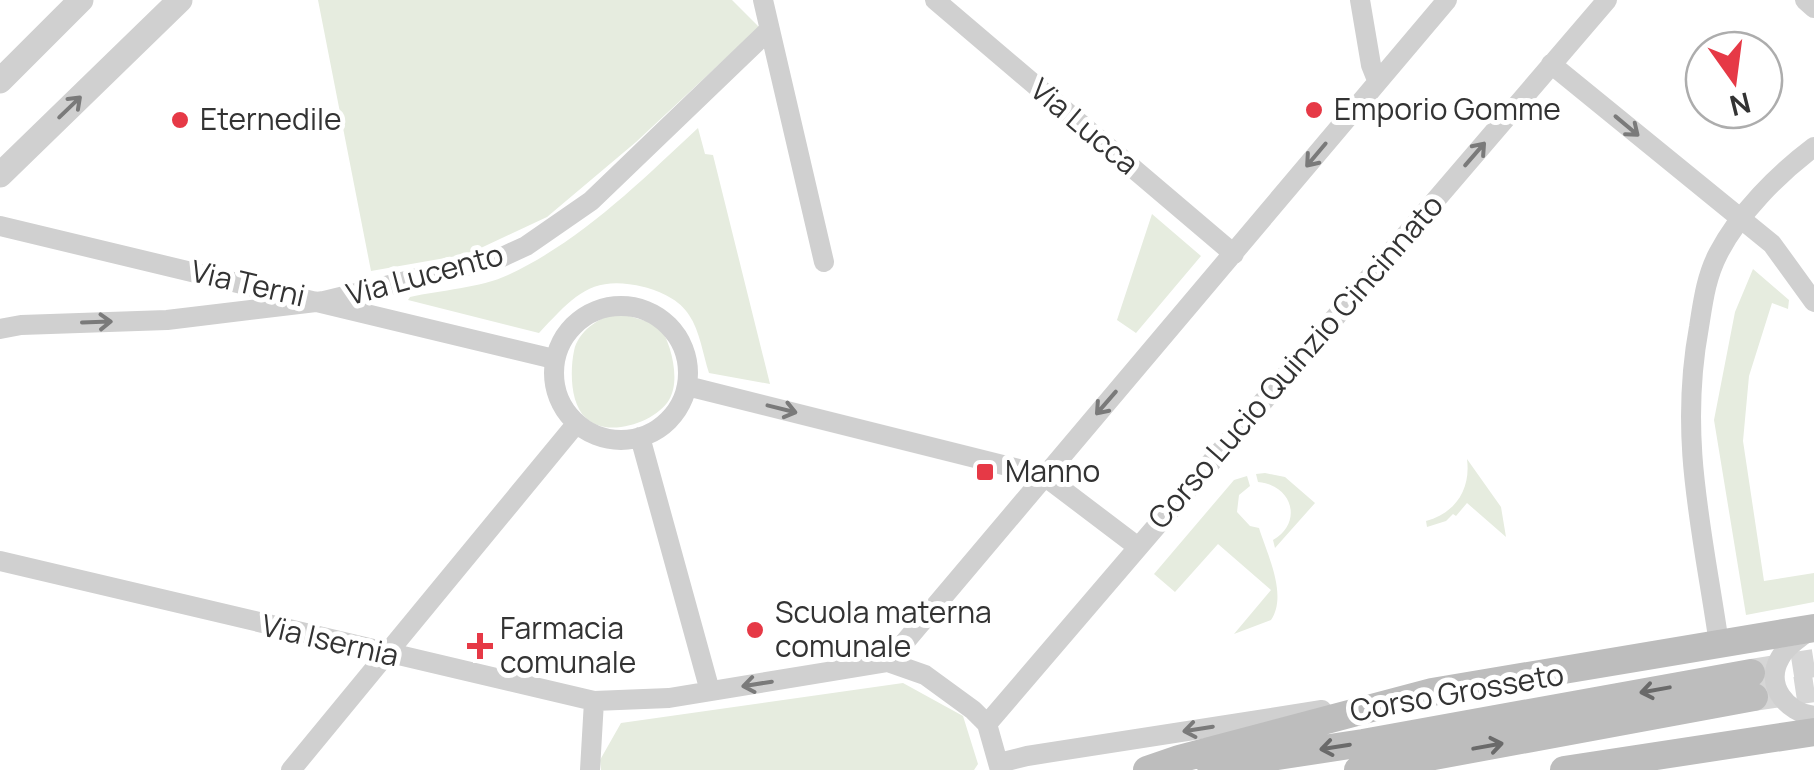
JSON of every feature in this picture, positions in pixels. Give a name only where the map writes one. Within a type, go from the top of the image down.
[{"type":"main road","name":"Corso Grosseto","points":[[1147,770],[1432,692],[1813,628]]},
{"type":"main road","name":"Corso Grosseto","points":[[1174,770],[1753,685],[1358,770]]},
{"type":"main road","points":[[1564,770],[1626,765],[1814,732]]},
{"type":"street","points":[[0,81],[80,0]]},
{"type":"street","points":[[0,175],[180,0]]},
{"type":"street","points":[[763,0],[824,262]]},
{"type":"street","name":"Via Lucca","points":[[935,0],[1234,254]]},
{"type":"street","points":[[1360,0],[1377,80]]},
{"type":"street","points":[[999,767],[987,724],[924,675],[888,662],[1447,0]]},
{"type":"street","name":"Corso Lucio Quinzio Cincinnato","points":[[987,724],[1606,0]]},
{"type":"street","points":[[1804,0],[1814,8]]},
{"type":"street","name":"Via Lucento","points":[[0,329],[21,324],[167,320],[324,302],[500,258],[526,246],[591,201],[769,30]]},
{"type":"street","points":[[1552,64],[1782,255],[1814,302]]},
{"type":"street","points":[[1719,644],[1693,473],[1689,398],[1707,282],[1718,252],[1741,221],[1784,172],[1814,147]]},
{"type":"street","name":"Via Terni","points":[[0,226],[554,359]]},
{"type":"street","points":[[613,305],[634,306],[654,314],[682,344],[688,364],[687,386],[683,400],[666,423],[640,437],[606,439],[576,424],[556,395],[554,359],[575,323],[592,311],[613,305]]},
{"type":"street","points":[[687,386],[1043,476],[1138,546]]},
{"type":"street","points":[[291,770],[576,424]]},
{"type":"street","points":[[640,437],[710,691]]},
{"type":"street","name":"Via Isernia","points":[[0,561],[594,701],[648,700],[888,662]]},
{"type":"street","name":"Corso Grosseto","points":[[1813,628],[1781,656],[1776,675],[1784,702],[1796,712],[1814,716]]},
{"type":"street","name":"Corso Grosseto","points":[[999,767],[1027,756],[1432,692]]},
{"type":"street","points":[[590,770],[594,701]]},
{"type":"shaded area","points":[[318,0],[732,0],[759,27],[636,142],[547,217],[468,254],[371,271]]},
{"type":"shaded area","points":[[698,128],[705,154],[713,155],[770,384],[709,373],[696,328],[685,310],[669,297],[644,287],[610,284],[585,291],[539,333],[408,300],[497,279],[535,261],[609,209]]},
{"type":"shaded area","points":[[1152,214],[1201,256],[1136,333],[1117,320]]},
{"type":"shaded area","points":[[1753,269],[1789,300],[1788,309],[1772,303],[1749,376],[1743,441],[1764,581],[1814,573],[1814,602],[1746,615],[1714,420],[1735,312]]},
{"type":"shaded area","points":[[619,313],[659,325],[671,351],[673,392],[663,408],[643,421],[606,427],[586,418],[577,404],[572,386],[573,359],[576,344],[585,331]]},
{"type":"shaded area","points":[[1467,459],[1501,507],[1506,537],[1467,503],[1456,516],[1427,527],[1426,521],[1445,512],[1459,499],[1466,481]]},
{"type":"shaded area","points":[[1256,474],[1285,477],[1315,503],[1275,548],[1273,540],[1288,524],[1290,506],[1279,490],[1258,482]]},
{"type":"shaded area","points":[[1247,476],[1250,486],[1239,495],[1237,512],[1250,526],[1259,528],[1274,574],[1277,599],[1271,620],[1234,634],[1271,590],[1218,544],[1175,592],[1154,574],[1234,480]]},
{"type":"shaded area","points":[[903,683],[963,716],[978,764],[974,770],[601,770],[600,760],[621,723]]},
{"type":"tunnel","points":[[1751,673],[1814,663]]},
{"type":"tunnel","points":[[1754,697],[1814,688]]},
{"type":"place","name":"Emporio Gomme","points":[[1314,110]]},
{"type":"place","name":"Eternedile","points":[[180,120]]},
{"type":"place","name":"Manno","points":[[985,472]]},
{"type":"place","name":"Scuola materna comunale","points":[[755,630]]},
{"type":"place","name":"Farmacia comunale","points":[[480,646]]}]
